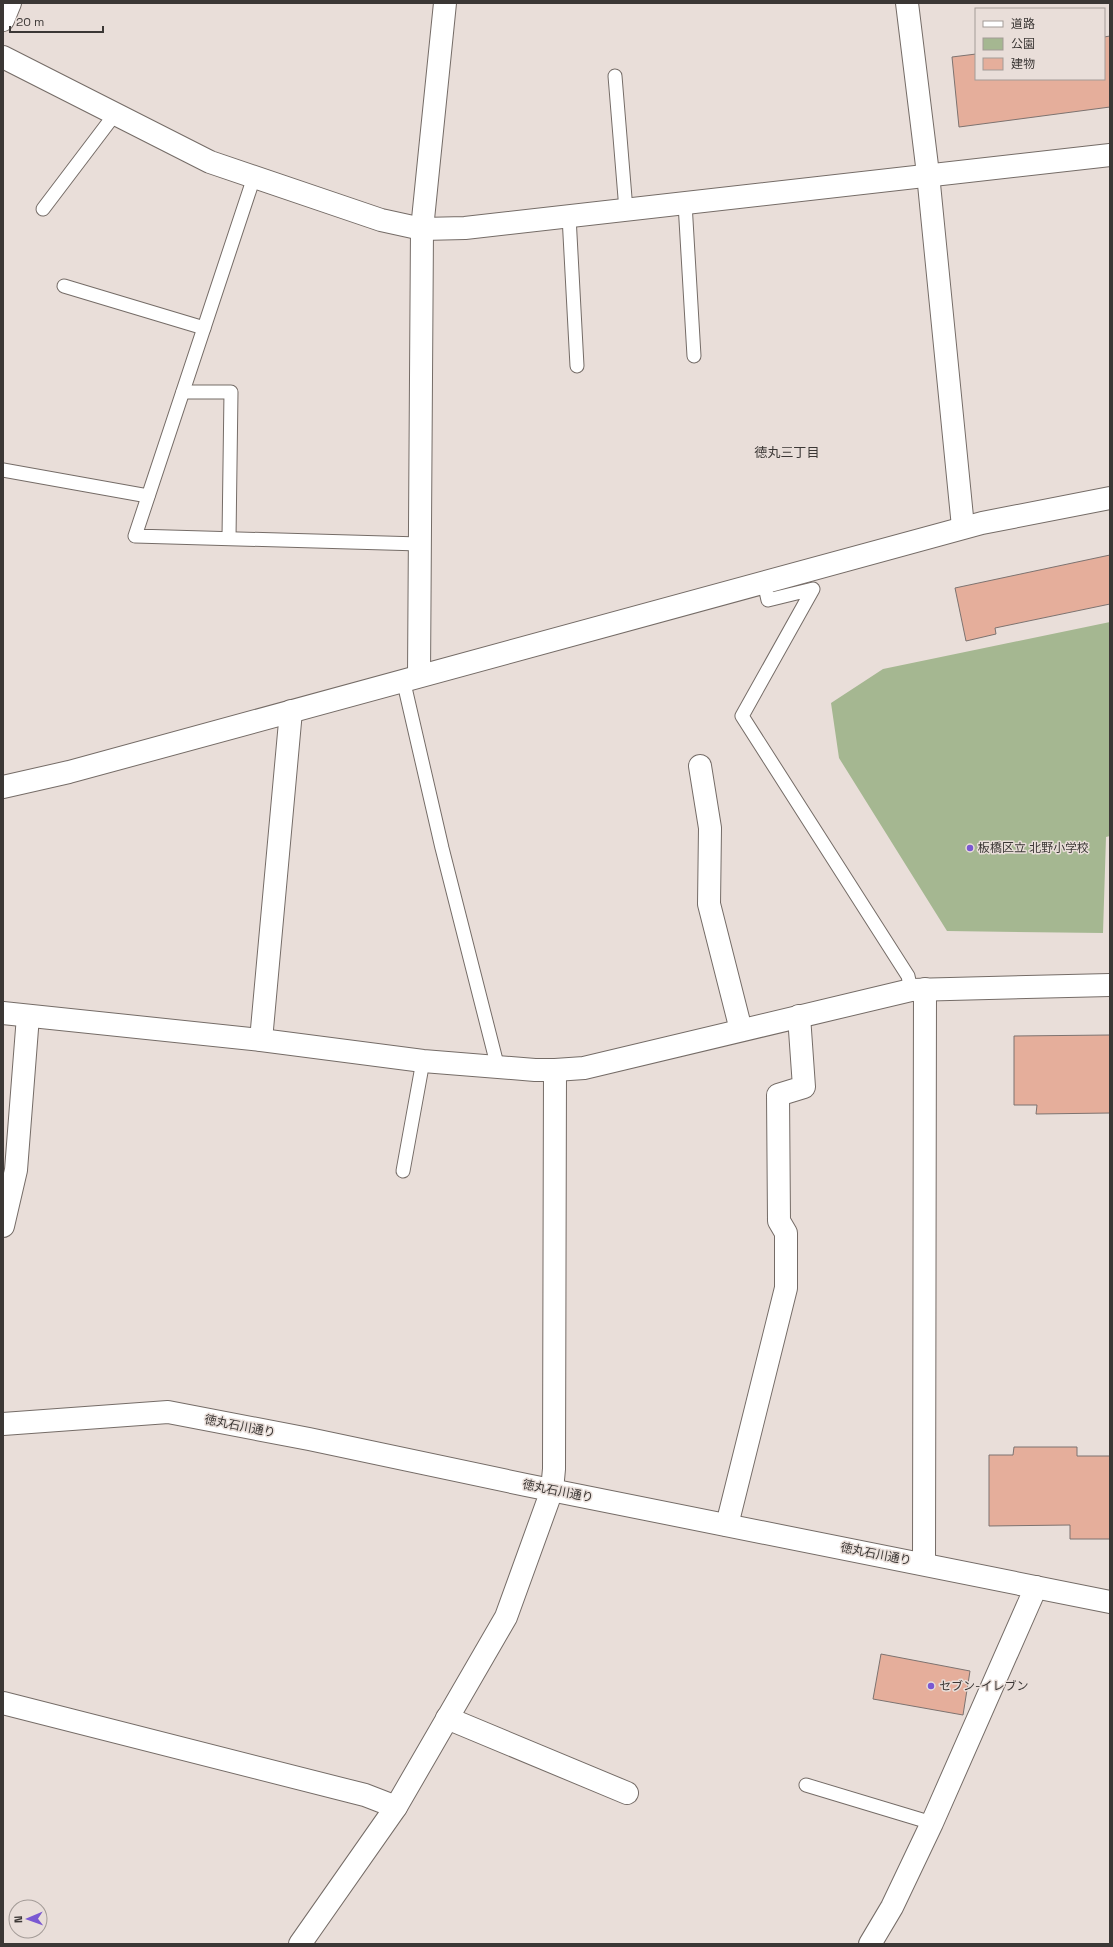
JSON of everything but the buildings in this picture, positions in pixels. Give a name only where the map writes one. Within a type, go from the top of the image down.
[{"type":"street","points":[[3,20],[10,3]]},
{"type":"street","points":[[411,677],[420,544],[422,229],[445,3]]},
{"type":"street","points":[[907,3],[928,174],[963,528]]},
{"type":"street","points":[[3,58],[210,162],[381,220],[422,229],[465,228],[928,174],[1110,155]]},
{"type":"street","points":[[3,787],[69,772],[411,677],[963,528],[1110,498]]},
{"type":"street","points":[[261,1040],[291,711]]},
{"type":"street","points":[[700,766],[710,828],[709,904],[741,1030]]},
{"type":"street","points":[[3,1012],[28,1016],[261,1040],[423,1061],[498,1068],[555,1070],[584,1068],[799,1016],[918,990],[1110,985]]},
{"type":"street","points":[[918,990],[924,1564]]},
{"type":"street","points":[[3,1226],[16,1170],[28,1016]]},
{"type":"street","points":[[727,1525],[786,1288],[786,1233],[779,1221],[778,1095],[804,1087],[799,1016]]},
{"type":"street","points":[[300,1944],[396,1807],[506,1617],[552,1490],[554,1469],[555,1070]]},
{"type":"street","name":"徳丸石川通り","points":[[3,1424],[168,1412],[309,1439],[552,1490],[1110,1602]]},
{"type":"street","points":[[870,1944],[892,1907],[932,1823],[1036,1588]]},
{"type":"street","points":[[3,1703],[366,1795],[396,1807]]},
{"type":"street","points":[[447,1718],[627,1793]]},
{"type":"lane","points":[[615,76],[626,210]]},
{"type":"lane","points":[[43,209],[115,114]]},
{"type":"lane","points":[[254,177],[135,536],[420,544]]},
{"type":"lane","points":[[685,203],[694,356]]},
{"type":"lane","points":[[569,216],[577,366]]},
{"type":"lane","points":[[64,286],[204,328]]},
{"type":"lane","points":[[183,392],[231,392],[229,538]]},
{"type":"lane","points":[[3,470],[148,496]]},
{"type":"lane","points":[[764,582],[768,600],[813,589],[742,716],[918,990]]},
{"type":"lane","points":[[411,677],[442,848],[498,1068]]},
{"type":"lane","points":[[402,1171],[423,1061]]},
{"type":"lane","points":[[806,1785],[932,1823]]},
{"type":"green space","points":[[1110,622],[1110,836],[1106,837],[1103,933],[947,931],[839,758],[831,703],[883,669]]},
{"type":"place","name":"板橋区立 北野小学校","points":[[970,848]]},
{"type":"place","name":"セブン-イレブン","points":[[931,1686]]},
{"type":"district","name":"徳丸三丁目","points":[[787,452]]}]
